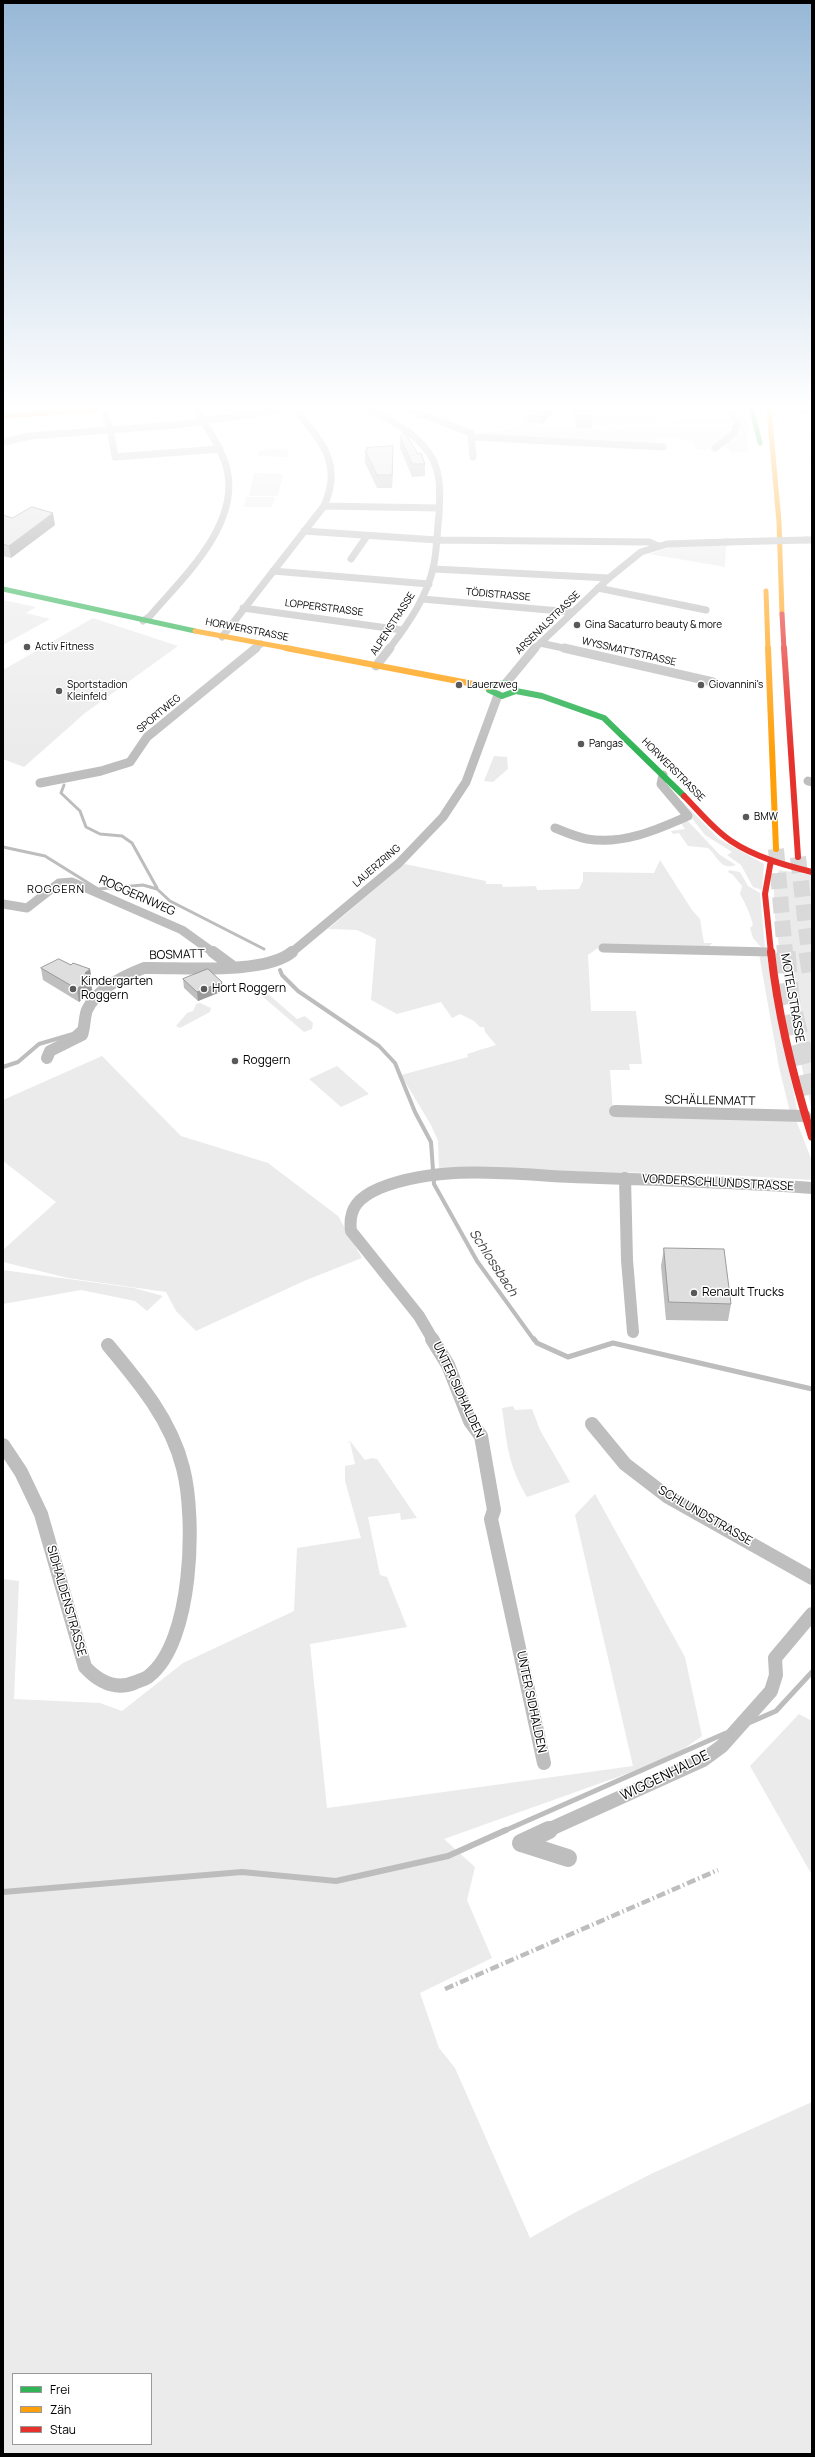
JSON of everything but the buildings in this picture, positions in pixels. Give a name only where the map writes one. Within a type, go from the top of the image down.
[{"type":"main road","points":[[778,525],[798,857]]},
{"type":"main road","points":[[764,529],[765,552]]},
{"type":"main road","points":[[766,582],[776,849]]},
{"type":"main road","name":"HORWERSTRASSE","points":[[3,588],[143,621],[489,687]]},
{"type":"main road","points":[[506,683],[515,686],[516,692],[507,696],[498,696],[490,693],[489,687],[494,684],[506,683]]},
{"type":"main road","name":"HORWERSTRASSE","points":[[516,692],[542,696],[604,718],[730,840],[753,854],[812,872]]},
{"type":"main road","name":"MOTELSTRASSE","points":[[771,860],[766,894],[775,986],[805,1116],[812,1137]]},
{"type":"street","points":[[143,621],[150,616],[194,562],[221,525]]},
{"type":"street","points":[[222,637],[309,525]]},
{"type":"street","name":"ALPENSTRASSE","points":[[376,666],[402,630],[422,599],[429,584],[434,569],[438,525]]},
{"type":"street","points":[[304,531],[437,540],[649,542],[658,546]]},
{"type":"street","points":[[351,559],[367,536]]},
{"type":"street","name":"ARSENALSTRASSE","points":[[506,683],[540,643],[609,578],[641,552],[658,546],[678,543],[809,540]]},
{"type":"street","points":[[434,569],[609,578]]},
{"type":"street","points":[[273,571],[429,584]]},
{"type":"street","points":[[598,588],[706,610]]},
{"type":"street","name":"TÖDISTRASSE","points":[[422,599],[572,612]]},
{"type":"street","name":"LOPPERSTRASSE","points":[[243,608],[402,630]]},
{"type":"street","name":"WYSSMATTSTRASSE","points":[[540,643],[713,682]]},
{"type":"street","name":"SPORTWEG","points":[[40,783],[101,771],[130,762],[147,737],[262,644]]},
{"type":"street","name":"LAUERZRING","points":[[232,966],[259,966],[284,959],[399,864],[443,817],[459,794],[478,752],[498,696]]},
{"type":"street","points":[[555,828],[586,839],[606,841],[650,833],[688,816],[661,784],[663,775]]},
{"type":"street","name":"ROGGERNWEG","points":[[3,904],[22,909],[27,908],[59,883],[72,882],[182,930],[232,966]]},
{"type":"street","points":[[603,948],[771,952]]},
{"type":"street","name":"BOSMATT","points":[[47,1058],[50,1051],[82,1035],[86,1025],[86,1012],[91,1004],[102,994],[134,972],[144,968],[232,966]]},
{"type":"street","name":"SCHÄLLENMATT","points":[[615,1111],[805,1116]]},
{"type":"street","name":"VORDERSCHLUNDSTRASSE","points":[[439,1175],[494,1174],[625,1178],[709,1181],[812,1188]]},
{"type":"street","name":"UNTER SIDHALDEN","points":[[439,1175],[381,1188],[361,1198],[349,1211],[348,1224],[360,1243],[415,1310],[440,1348],[470,1421],[481,1436],[494,1510],[491,1520],[544,1763]]},
{"type":"street","name":"VORDERSCHLUNDSTRASSE","points":[[625,1178],[627,1260],[633,1332]]},
{"type":"street","name":"SIDHALDENSTRASSE","points":[[3,1445],[21,1472],[41,1514],[85,1667],[95,1678],[116,1685],[132,1684],[148,1679],[163,1662],[178,1619],[190,1558],[191,1510],[183,1468],[163,1417],[145,1388],[108,1345]]},
{"type":"street","name":"SCHLUNDSTRASSE","points":[[592,1424],[625,1464],[668,1497],[812,1578]]},
{"type":"street","name":"WIGGENHALDE","points":[[568,1858],[521,1843],[702,1760],[722,1746],[771,1691],[776,1675],[775,1658],[812,1614]]},
{"type":"shaded area","points":[[726,545],[725,567],[649,554],[674,546]]},
{"type":"shaded area","points":[[3,600],[36,607],[26,613],[50,619],[3,645]]},
{"type":"shaded area","name":"Sportstadion Kleinfeld","points":[[93,618],[178,646],[85,713],[24,767],[3,759],[3,670]]},
{"type":"shaded area","points":[[494,756],[507,757],[508,769],[493,782],[484,781]]},
{"type":"shaded area","points":[[666,785],[719,839],[764,864],[762,890],[753,887],[741,865],[727,855],[732,852],[705,835]]},
{"type":"shaded area","points":[[686,819],[720,855],[736,865],[726,866],[719,861],[708,848],[688,846],[679,833],[673,834],[671,831],[685,829],[680,822]]},
{"type":"shaded area","points":[[660,860],[692,910],[700,919],[704,943],[712,943],[709,947],[602,945],[588,955],[591,1011],[636,1011],[642,1064],[629,1064],[630,1070],[610,1070],[613,1113],[796,1120],[812,1161],[812,1180],[709,1174],[439,1169],[438,1141],[431,1125],[401,1075],[468,1057],[467,1054],[496,1045],[485,1032],[484,1027],[480,1027],[474,1021],[460,1014],[452,1018],[441,1002],[397,1014],[371,1000],[376,939],[357,930],[328,929],[405,864],[486,881],[486,884],[502,884],[503,887],[536,886],[537,890],[579,889],[583,881],[583,872],[654,873]]},
{"type":"shaded area","points":[[729,870],[740,872],[748,886],[760,893],[765,947],[761,947],[753,938],[750,928],[753,925],[752,921],[748,909],[740,894],[742,886],[733,875],[728,872]]},
{"type":"shaded area","points":[[779,870],[812,875],[812,1111],[784,982],[781,961],[774,904],[776,878]]},
{"type":"shaded area","points":[[759,954],[767,957],[797,1110],[790,1112],[779,1067]]},
{"type":"shaded area","points":[[268,994],[297,1019],[305,1016],[313,1023],[312,1029],[304,1032],[262,996]]},
{"type":"shaded area","points":[[200,1003],[211,1008],[210,1012],[180,1028],[176,1026],[187,1013],[193,1011],[196,1004]]},
{"type":"shaded area","points":[[102,1056],[181,1136],[268,1163],[338,1216],[362,1258],[304,1281],[196,1331],[176,1311],[166,1292],[68,1278],[3,1262],[3,1250],[56,1202],[3,1161],[3,1100]]},
{"type":"shaded area","points":[[337,1066],[369,1094],[341,1107],[309,1079]]},
{"type":"shaded area","points":[[3,1270],[134,1288],[163,1296],[147,1311],[135,1301],[81,1290],[3,1304]]},
{"type":"shaded area","points":[[513,1406],[515,1410],[532,1409],[540,1430],[570,1482],[527,1497],[512,1464],[505,1433],[502,1408]]},
{"type":"shaded area","points":[[350,1441],[365,1460],[372,1458],[377,1459],[417,1518],[401,1520],[400,1513],[368,1517],[380,1575],[387,1577],[407,1627],[310,1644],[327,1808],[633,1766],[575,1515],[595,1494],[685,1657],[702,1736],[671,1758],[444,1839],[475,1867],[467,1900],[492,1958],[420,1993],[439,2048],[455,2068],[530,2238],[576,2212],[653,2173],[812,2102],[812,2454],[3,2454],[3,1579],[19,1581],[14,1699],[100,1703],[122,1711],[183,1663],[294,1611],[297,1548],[361,1538],[345,1481],[345,1466],[355,1464],[350,1442],[346,1443]]},
{"type":"shaded area","points":[[799,1714],[812,1721],[812,1875],[750,1766]]},
{"type":"waterway","points":[[64,785],[61,793],[80,811],[86,827],[100,834],[122,836],[132,843],[157,888]]},
{"type":"waterway","points":[[3,847],[45,856],[98,889],[143,885],[157,889],[170,901],[264,949]]},
{"type":"waterway","name":"Schlossbach","points":[[280,970],[282,975],[298,991],[379,1046],[395,1063],[415,1112],[431,1142],[434,1184],[477,1261],[534,1340]]},
{"type":"waterway","points":[[3,1067],[18,1062],[39,1044],[73,1034],[81,1027]]},
{"type":"waterway","name":"Schlossbach","points":[[534,1339],[537,1343],[568,1357],[613,1343],[812,1389]]},
{"type":"waterway","points":[[751,1722],[776,1711],[812,1672]]},
{"type":"waterway","points":[[504,1831],[726,1733]]},
{"type":"waterway","points":[[3,1892],[242,1872],[336,1881],[448,1856],[506,1830]]},
{"type":"tunnel","points":[[776,849],[785,953]]},
{"type":"tunnel","points":[[798,857],[809,953]]},
{"type":"tunnel","points":[[785,952],[789,998],[812,1095]]},
{"type":"tunnel","points":[[809,952],[812,972]]},
{"type":"railway","points":[[445,1989],[718,1870]]},
{"type":"traffic: fast","points":[[3,589],[195,631]]},
{"type":"traffic: fast","points":[[506,683],[515,686],[516,691],[502,696],[489,690],[492,685],[506,683]]},
{"type":"traffic: fast","points":[[516,691],[542,696],[604,718],[684,796]]},
{"type":"traffic: slow","points":[[779,525],[782,614]]},
{"type":"traffic: slow","points":[[766,591],[776,849]]},
{"type":"traffic: slow","points":[[195,631],[489,687]]},
{"type":"traffic: jam","points":[[782,614],[798,857]]},
{"type":"traffic: jam","points":[[684,796],[719,831],[740,847],[770,860],[812,872]]},
{"type":"traffic: jam","points":[[771,860],[765,894],[775,986],[799,1095],[812,1137]]},
{"type":"place","name":"Gina Sacaturro beauty & more","points":[[577,625]]},
{"type":"place","name":"Activ Fitness","points":[[27,647]]},
{"type":"place","name":"Lauerzweg","points":[[459,685]]},
{"type":"place","name":"Giovannini's","points":[[701,685]]},
{"type":"place","name":"Sportstadion Kleinfeld","points":[[59,691]]},
{"type":"place","name":"Pangas","points":[[581,744]]},
{"type":"place","name":"BMW","points":[[746,817]]},
{"type":"place","name":"Kindergarten Roggern","points":[[73,989]]},
{"type":"place","name":"Hort Roggern","points":[[204,989]]},
{"type":"place","name":"Roggern","points":[[235,1061]]},
{"type":"place","name":"Renault Trucks","points":[[694,1293]]},
{"type":"district","name":"ROGGERN","points":[[56,890]]}]
